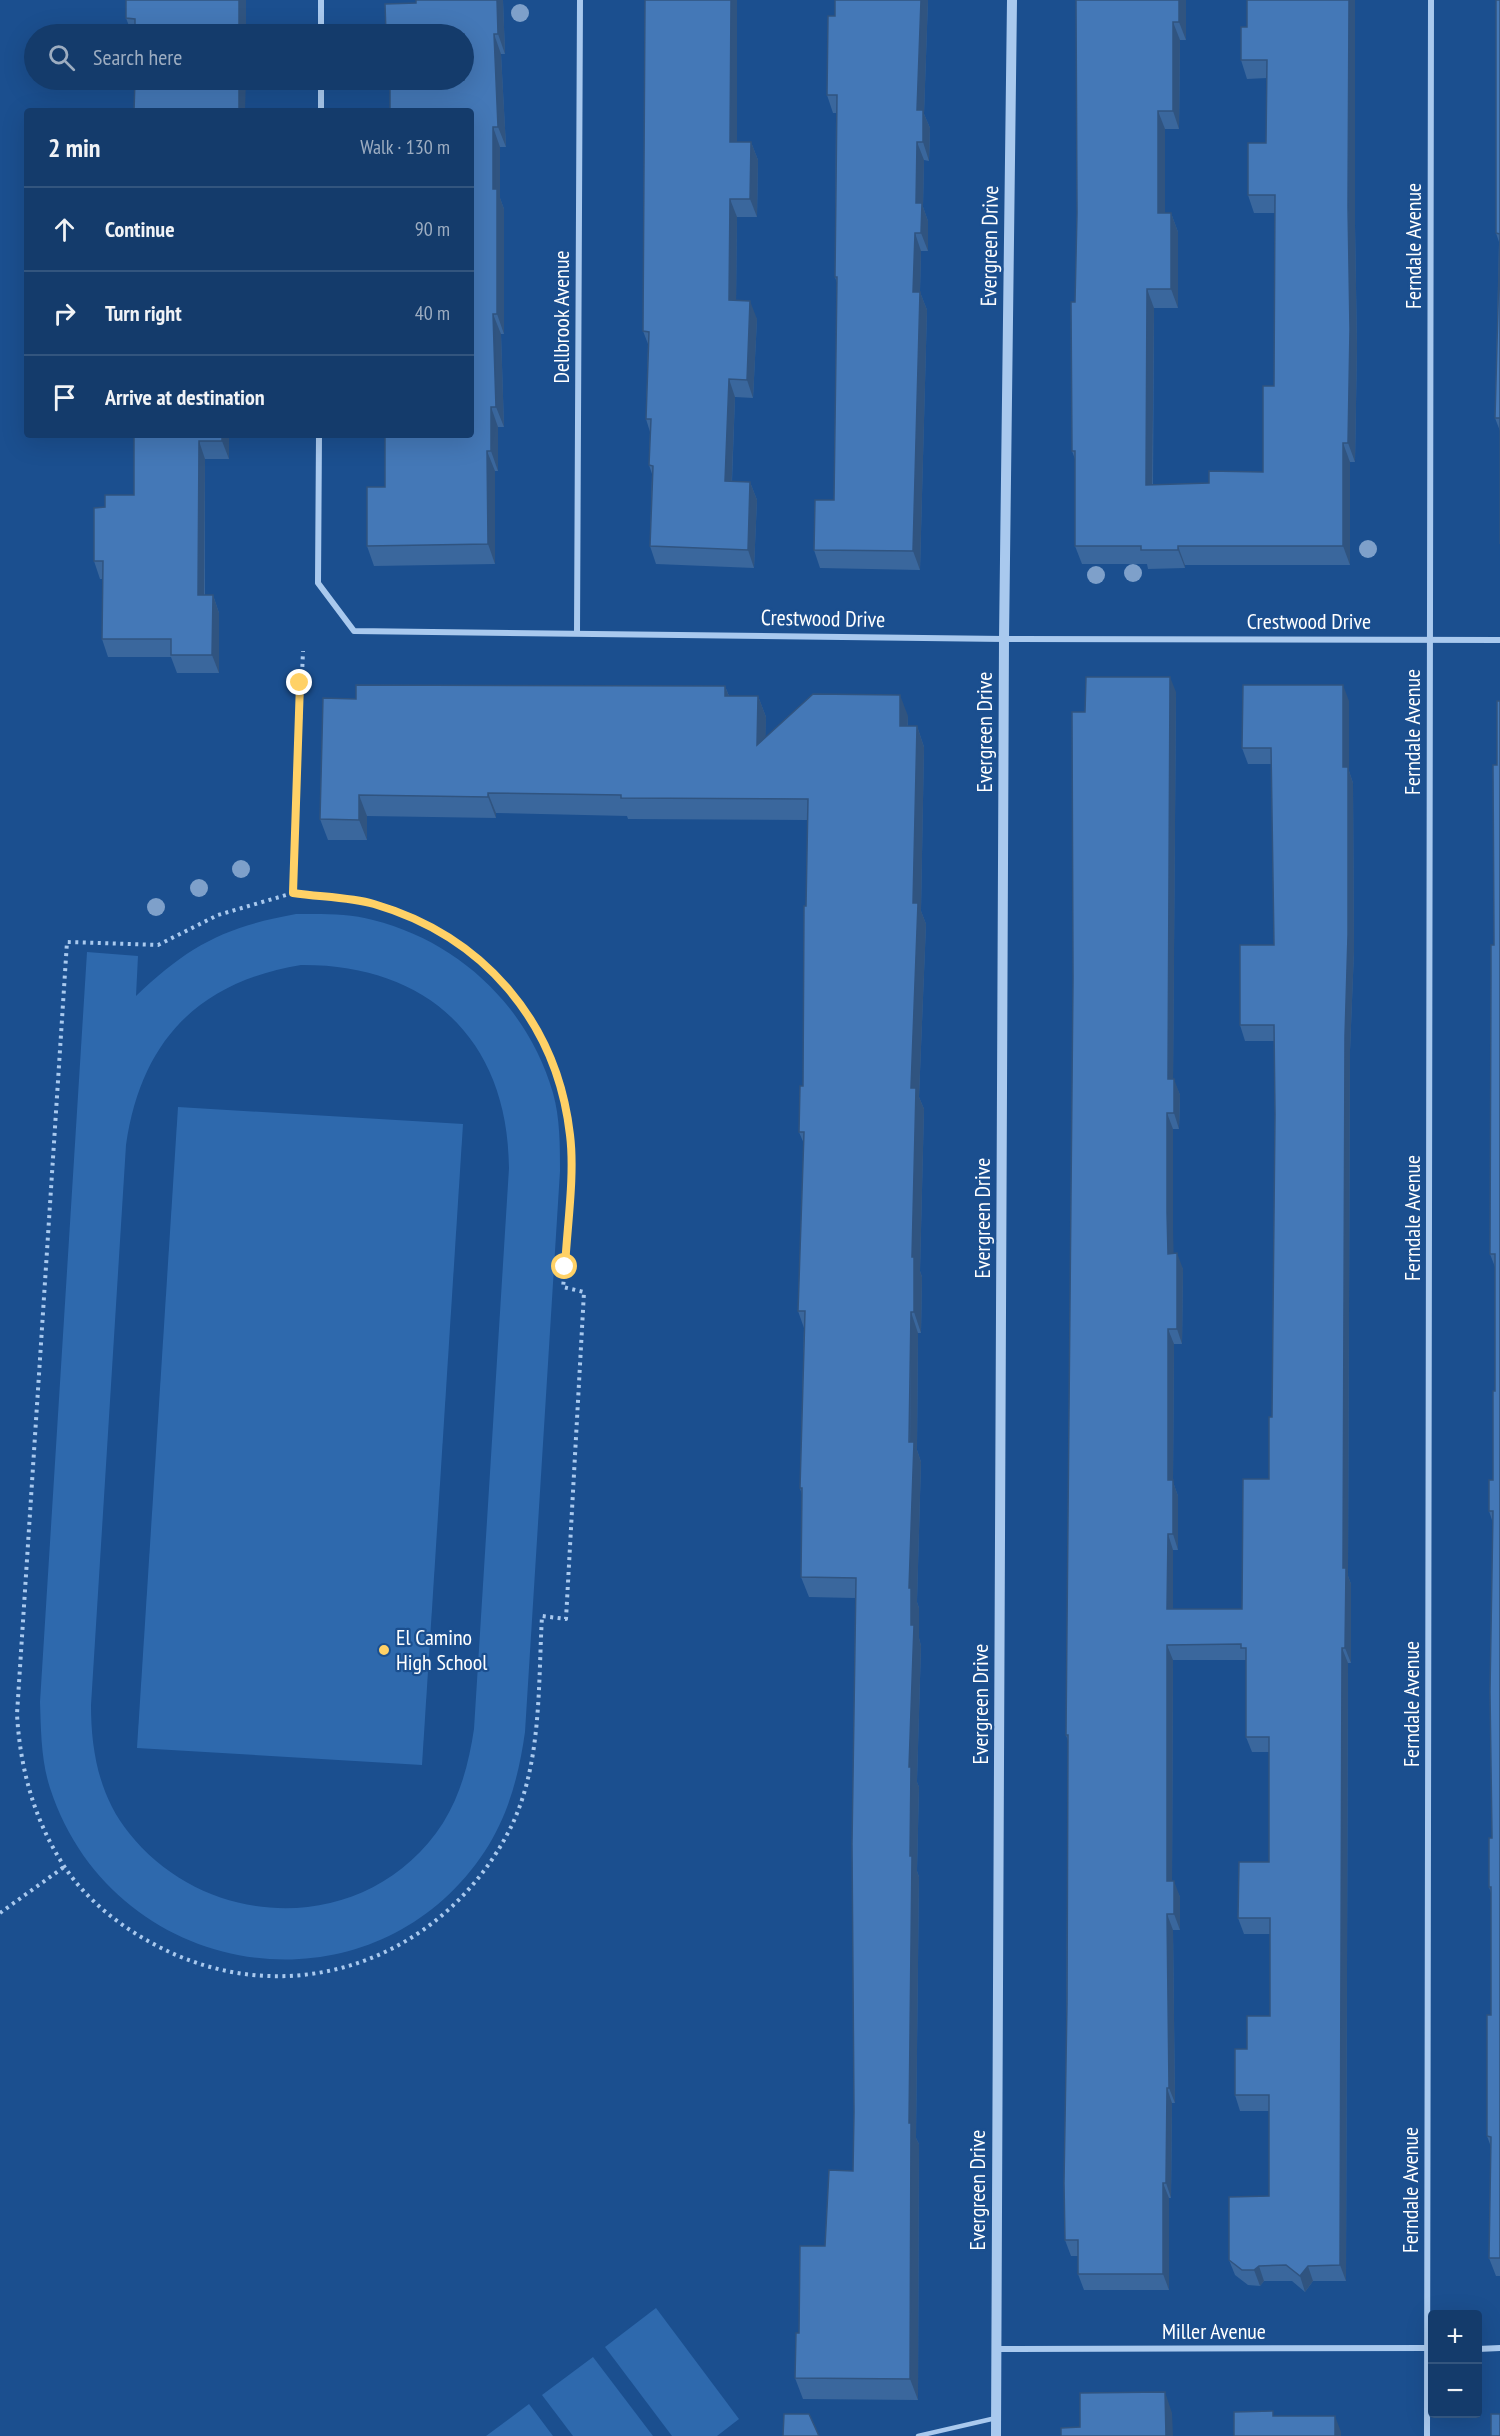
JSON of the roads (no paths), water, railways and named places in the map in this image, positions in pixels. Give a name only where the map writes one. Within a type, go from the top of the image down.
[{"type":"street","points":[[321,0],[321,24]]},
{"type":"street","name":"Dellbrook Avenue","points":[[577,633],[580,0]]},
{"type":"street","name":"Evergreen Drive","points":[[996,2436],[1004,639],[1012,0]]},
{"type":"street","name":"Ferndale Avenue","points":[[1430,2310],[1431,0]]},
{"type":"street","points":[[321,90],[321,108]]},
{"type":"street","name":"Crestwood Drive","points":[[319,438],[318,583],[354,631],[1004,639],[1500,640]]},
{"type":"street","points":[[1482,2349],[1500,2348]]},
{"type":"street","name":"Miller Avenue","points":[[996,2349],[1428,2349]]},
{"type":"street","name":"Ferndale Avenue","points":[[1427,2436],[1429,2364]]},
{"type":"lane","points":[[918,2436],[996,2418]]},
{"type":"place","name":"El Camino High School","points":[[384,1650]]}]
